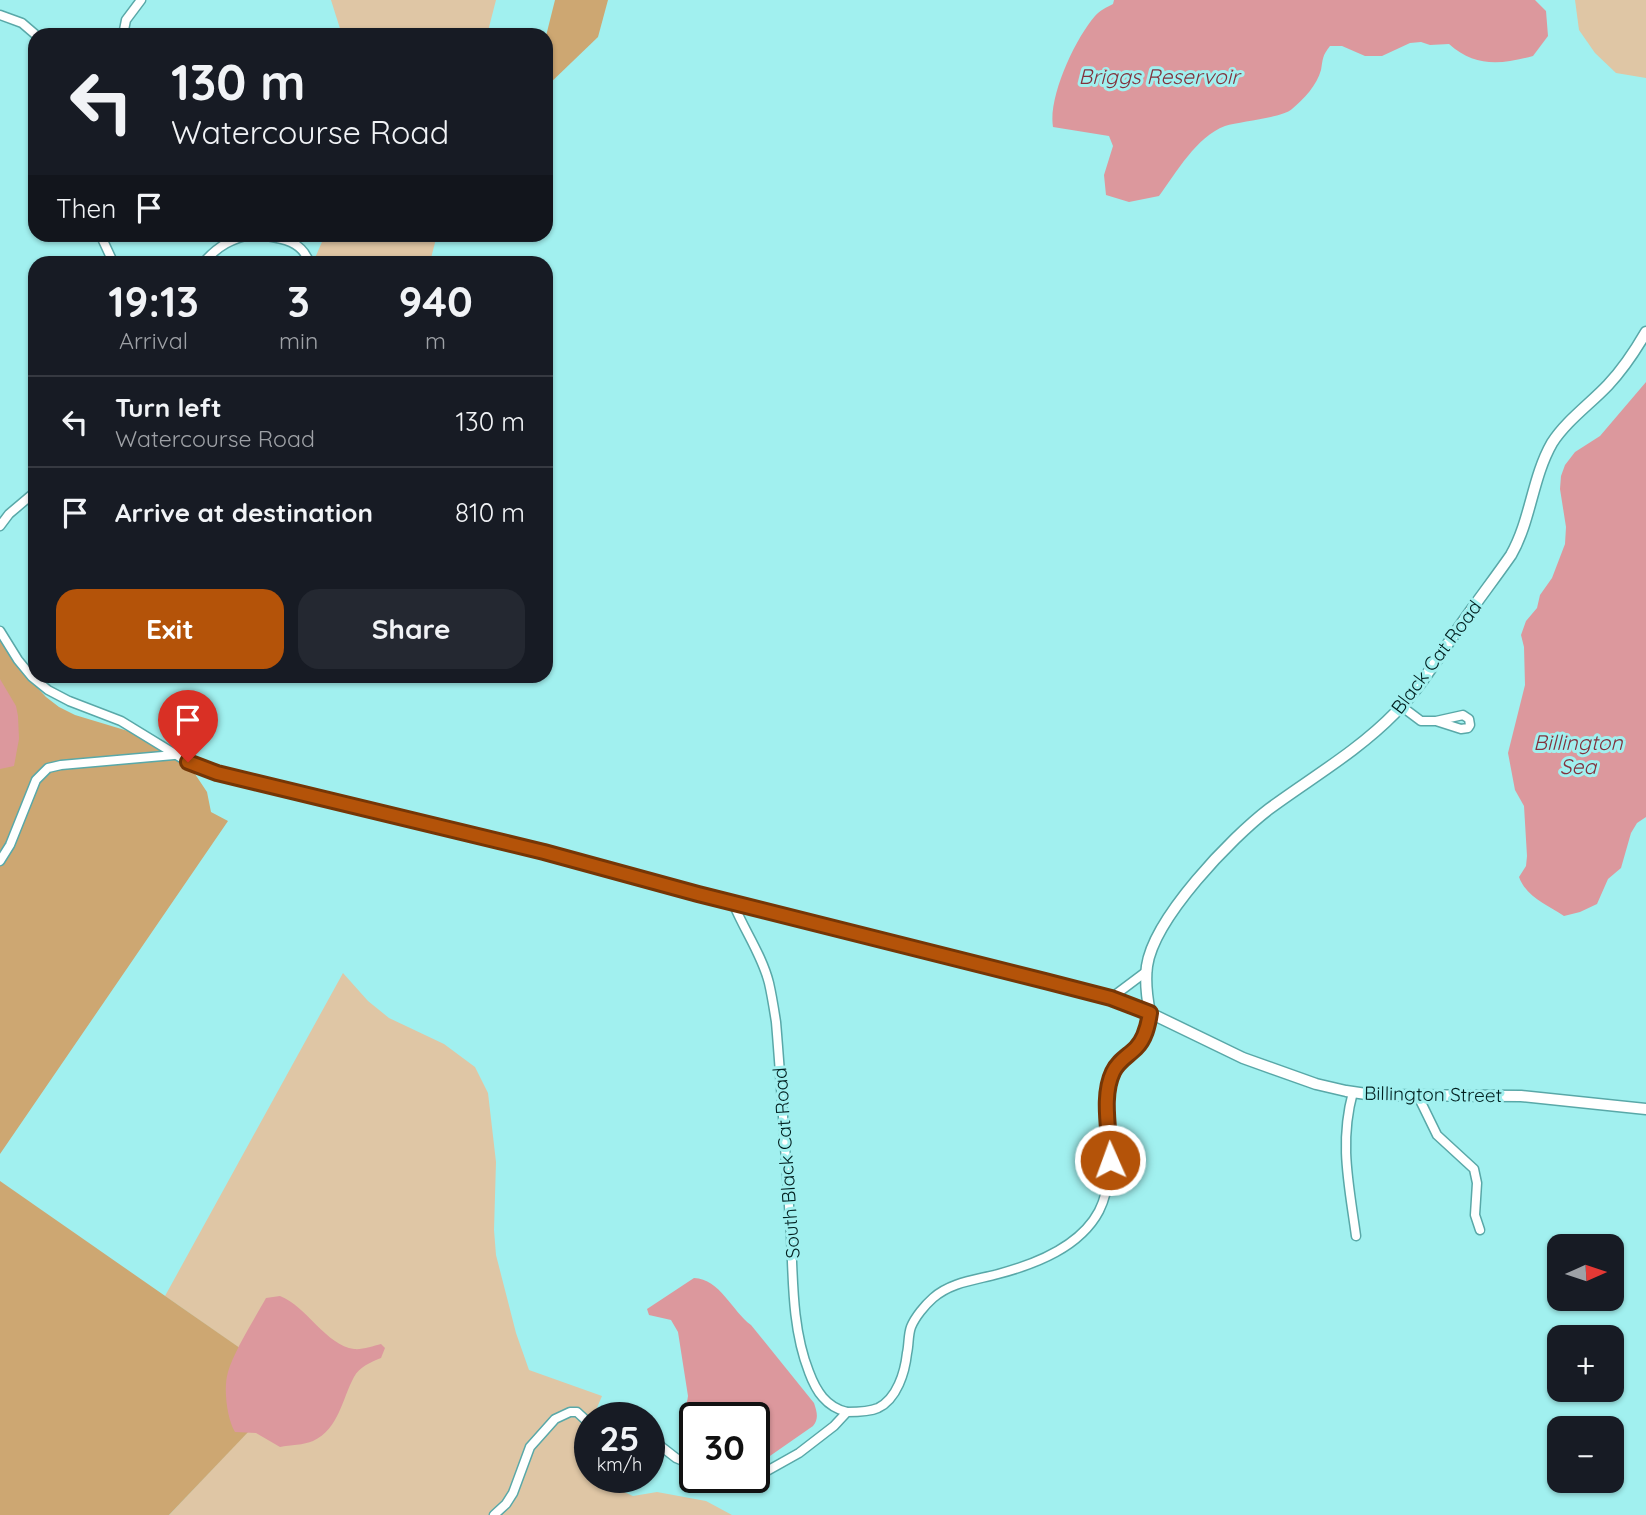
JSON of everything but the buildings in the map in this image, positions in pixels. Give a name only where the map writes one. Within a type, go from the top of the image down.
[{"type":"street","points":[[124,28],[131,10],[141,0]]},
{"type":"street","points":[[0,15],[22,23],[28,28]]},
{"type":"street","points":[[209,256],[226,242]]},
{"type":"street","points":[[290,242],[307,256]]},
{"type":"street","name":"Black Cat Road","points":[[847,1412],[877,1409],[890,1397],[903,1376],[911,1325],[934,1297],[954,1285],[999,1274],[1062,1249],[1091,1223],[1099,1210],[1108,1180],[1108,1097],[1111,1079],[1114,1069],[1137,1047],[1147,1030],[1150,1013],[1147,971],[1154,943],[1168,918],[1182,897],[1266,811],[1356,747],[1401,706],[1515,548],[1541,465],[1555,440],[1564,427],[1619,372],[1646,332]]},
{"type":"street","points":[[0,527],[9,514],[28,498]]},
{"type":"street","points":[[0,631],[28,672]]},
{"type":"street","points":[[39,683],[69,701],[121,721],[174,755],[217,773],[544,852],[733,903],[1111,998],[1150,1013]]},
{"type":"street","points":[[1401,706],[1421,721],[1436,721]]},
{"type":"street","points":[[0,861],[10,845],[36,780],[48,768],[174,755]]},
{"type":"street","name":"South Black Cat Road","points":[[733,903],[769,983],[776,1022],[792,1265],[800,1335],[808,1369],[815,1385],[834,1409],[847,1412]]},
{"type":"street","points":[[1111,998],[1147,971]]},
{"type":"street","name":"Billington Street","points":[[1150,1013],[1242,1058],[1316,1084],[1353,1092],[1373,1095],[1521,1096],[1646,1109]]},
{"type":"street","points":[[1353,1092],[1345,1137],[1349,1198],[1356,1236]]},
{"type":"street","points":[[1417,1094],[1437,1135],[1474,1169],[1477,1183],[1475,1215],[1480,1230]]},
{"type":"street","points":[[494,1515],[513,1493],[530,1447],[555,1419],[574,1412]]},
{"type":"street","points":[[770,1470],[799,1453],[834,1426],[847,1412]]},
{"type":"shaded area","points":[[331,0],[496,0],[489,28],[340,28]]},
{"type":"shaded area","points":[[555,0],[608,0],[598,37],[553,80],[553,28],[548,28]]},
{"type":"shaded area","points":[[1575,0],[1646,0],[1646,78],[1616,73],[1595,53],[1579,30]]},
{"type":"shaded area","points":[[322,242],[435,242],[432,256],[316,256]]},
{"type":"shaded area","points":[[0,637],[28,678],[28,683],[33,683],[59,707],[75,715],[128,731],[193,771],[207,792],[211,812],[228,821],[0,1154]]},
{"type":"shaded area","points":[[343,973],[368,1001],[389,1018],[444,1044],[475,1067],[488,1093],[496,1162],[496,1255],[516,1333],[529,1370],[602,1396],[599,1402],[574,1402],[574,1493],[626,1493],[633,1496],[662,1493],[706,1501],[732,1515],[169,1515],[292,1385],[165,1296]]},
{"type":"shaded area","points":[[0,1181],[293,1385],[169,1515],[0,1515]]},
{"type":"water","name":"Briggs Reservoir","points":[[1114,0],[1535,0],[1546,11],[1548,36],[1533,56],[1499,62],[1468,57],[1449,44],[1410,43],[1382,56],[1365,56],[1342,46],[1330,46],[1324,55],[1316,81],[1292,109],[1280,115],[1225,126],[1215,131],[1188,156],[1159,196],[1129,202],[1106,195],[1104,175],[1113,146],[1109,136],[1053,127],[1055,100],[1072,53],[1087,26],[1095,16],[1113,4]]},
{"type":"water","name":"Billington Sea","points":[[1646,382],[1646,817],[1637,823],[1631,833],[1621,868],[1608,879],[1597,904],[1564,916],[1532,895],[1519,877],[1526,866],[1527,856],[1524,806],[1515,790],[1508,753],[1525,685],[1521,635],[1526,621],[1537,608],[1540,595],[1552,578],[1565,544],[1566,527],[1560,489],[1565,465],[1575,452],[1600,436]]},
{"type":"water","points":[[0,679],[16,706],[19,739],[14,766],[0,769]]},
{"type":"water","points":[[694,1278],[711,1284],[751,1325],[814,1403],[817,1418],[813,1426],[770,1456],[770,1402],[687,1402],[678,1332],[671,1320],[649,1315],[647,1309]]},
{"type":"water","points":[[280,1296],[299,1308],[326,1334],[344,1346],[357,1349],[381,1344],[385,1348],[381,1358],[356,1373],[339,1413],[322,1436],[313,1441],[280,1447],[256,1433],[235,1432],[228,1412],[226,1386],[235,1354],[266,1298]]},
{"type":"route","points":[[188,762],[217,773],[544,852],[698,894],[1111,998],[1150,1013],[1147,1030],[1137,1047],[1114,1069],[1111,1079],[1108,1097],[1110,1160]]}]
